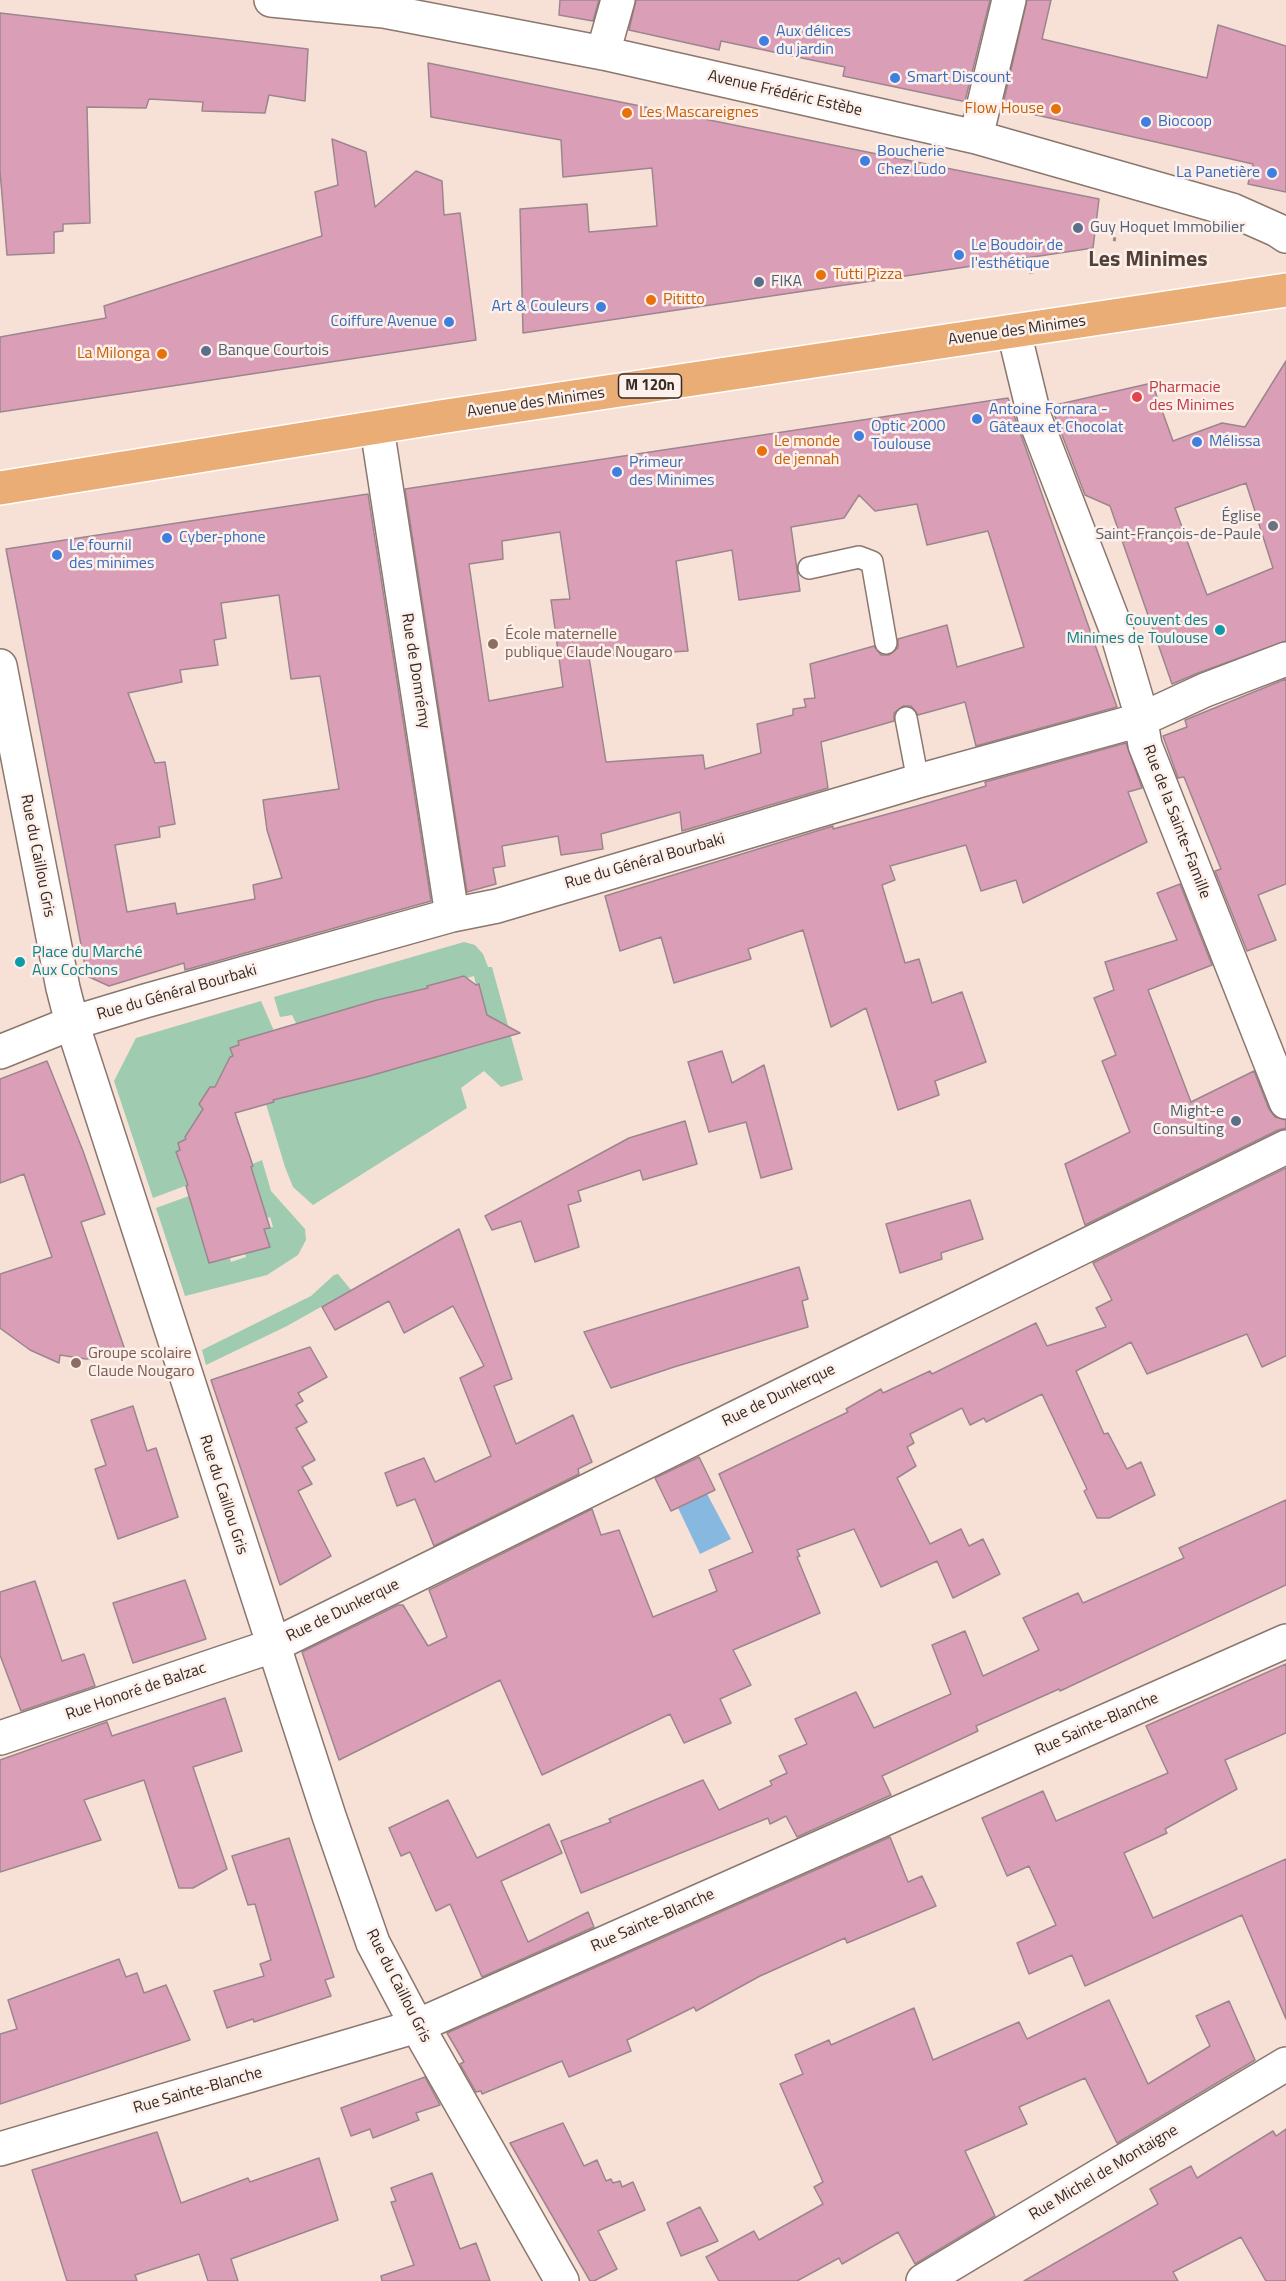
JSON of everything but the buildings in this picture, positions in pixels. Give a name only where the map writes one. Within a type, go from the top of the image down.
[{"type":"main road","name":"Avenue des Minimes","points":[[0,488],[377,428],[1286,290]]},
{"type":"street","name":"Avenue Frédéric Estèbe","points":[[273,0],[384,11],[603,52],[976,137],[1232,210],[1286,236]]},
{"type":"street","points":[[603,52],[618,0]]},
{"type":"street","points":[[976,137],[1009,0]]},
{"type":"street","name":"Rue de la Sainte-Famille","points":[[1014,332],[1035,419],[1115,626],[1138,704],[1145,745],[1286,1102]]},
{"type":"street","name":"Rue de Domrémy","points":[[377,428],[452,915]]},
{"type":"street","name":"Rue du Général Bourbaki","points":[[0,1052],[72,1023],[452,915],[497,906],[918,782],[1140,720],[1206,690],[1286,659]]},
{"type":"street","name":"Rue du Caillou Gris","points":[[2,682],[72,1023],[272,1646],[373,1942],[417,2026],[562,2281]]},
{"type":"street","name":"Rue de Dunkerque","points":[[272,1646],[1286,1147]]},
{"type":"street","name":"Rue Sainte-Blanche","points":[[0,2149],[417,2026],[1286,1641]]},
{"type":"street","name":"Rue Honoré de Balzac","points":[[0,1738],[272,1646]]},
{"type":"street","name":"Rue Michel de Montaigne","points":[[923,2281],[1286,2064]]},
{"type":"lane","points":[[809,568],[859,557],[872,562],[886,643]]},
{"type":"lane","points":[[906,718],[918,782]]},
{"type":"path","points":[[1113,239],[1120,240]]},
{"type":"path","points":[[1031,271],[1032,278]]},
{"type":"green space","points":[[464,942],[475,945],[483,954],[488,967],[492,967],[523,1080],[501,1087],[484,1071],[461,1088],[467,1108],[313,1205],[293,1187],[266,1104],[273,1102],[273,1098],[285,1095],[286,1097],[366,1077],[395,1069],[396,1065],[411,1061],[413,1064],[423,1061],[422,1058],[448,1054],[448,1051],[462,1047],[463,1050],[495,1041],[503,1024],[484,1013],[478,995],[482,993],[480,984],[476,985],[474,976],[467,978],[463,976],[427,987],[428,990],[384,998],[384,1003],[317,1017],[298,1027],[292,1015],[280,1017],[274,997]]},
{"type":"green space","points":[[261,1001],[274,1031],[238,1041],[239,1045],[231,1048],[233,1056],[229,1057],[232,1068],[227,1075],[221,1075],[215,1087],[210,1087],[200,1104],[203,1109],[193,1124],[201,1127],[178,1143],[180,1150],[176,1152],[183,1173],[186,1173],[190,1184],[153,1198],[114,1081],[136,1038]]},
{"type":"green space","points":[[262,1160],[271,1191],[305,1229],[306,1240],[298,1255],[267,1275],[185,1296],[156,1208],[189,1196],[211,1254],[207,1255],[210,1263],[230,1258],[231,1262],[246,1257],[245,1253],[270,1246],[264,1229],[273,1227],[270,1217],[261,1219],[250,1165]]},
{"type":"green space","points":[[338,1274],[351,1290],[287,1326],[206,1365],[202,1350],[311,1296]]},
{"type":"water","points":[[670,1491],[706,1492],[731,1539],[700,1554]]},
{"type":"place","name":"Aux délices du jardin","points":[[764,41]]},
{"type":"place","name":"Smart Discount","points":[[895,78]]},
{"type":"place","name":"Flow House","points":[[1056,109]]},
{"type":"place","name":"Les Mascareignes","points":[[627,113]]},
{"type":"place","name":"Biocoop","points":[[1146,122]]},
{"type":"place","name":"Boucherie Chez Ludo","points":[[865,161]]},
{"type":"place","name":"La Panetière","points":[[1272,173]]},
{"type":"place","name":"Guy Hoquet Immobilier","points":[[1078,228]]},
{"type":"place","name":"Le Boudoir de l'esthétique","points":[[959,255]]},
{"type":"place","name":"Tutti Pizza","points":[[821,275]]},
{"type":"place","name":"FIKA","points":[[759,282]]},
{"type":"place","name":"Pititto","points":[[651,300]]},
{"type":"place","name":"Art & Couleurs","points":[[601,307]]},
{"type":"place","name":"Coiffure Avenue","points":[[449,322]]},
{"type":"place","name":"Banque Courtois","points":[[206,351]]},
{"type":"place","name":"La Milonga","points":[[162,354]]},
{"type":"place","name":"Pharmacie des Minimes","points":[[1137,397]]},
{"type":"place","name":"Antoine Fornara - Gâteaux et Chocolat","points":[[977,419]]},
{"type":"place","name":"Optic 2000 Toulouse","points":[[859,436]]},
{"type":"place","name":"Mélissa","points":[[1197,442]]},
{"type":"place","name":"Le monde de jennah","points":[[762,451]]},
{"type":"place","name":"Primeur des Minimes","points":[[617,472]]},
{"type":"place","name":"Église Saint-François-de-Paule","points":[[1273,526]]},
{"type":"place","name":"Cyber-phone","points":[[167,538]]},
{"type":"place","name":"Le fournil des minimes","points":[[57,555]]},
{"type":"place","name":"Couvent des Minimes de Toulouse","points":[[1220,630]]},
{"type":"place","name":"École maternelle publique Claude Nougaro","points":[[493,644]]},
{"type":"place","name":"Place du Marché Aux Cochons","points":[[20,962]]},
{"type":"place","name":"Might-e Consulting","points":[[1236,1121]]},
{"type":"place","name":"Groupe scolaire Claude Nougaro","points":[[76,1363]]},
{"type":"district","name":"Les Minimes","points":[[1148,261]]}]
